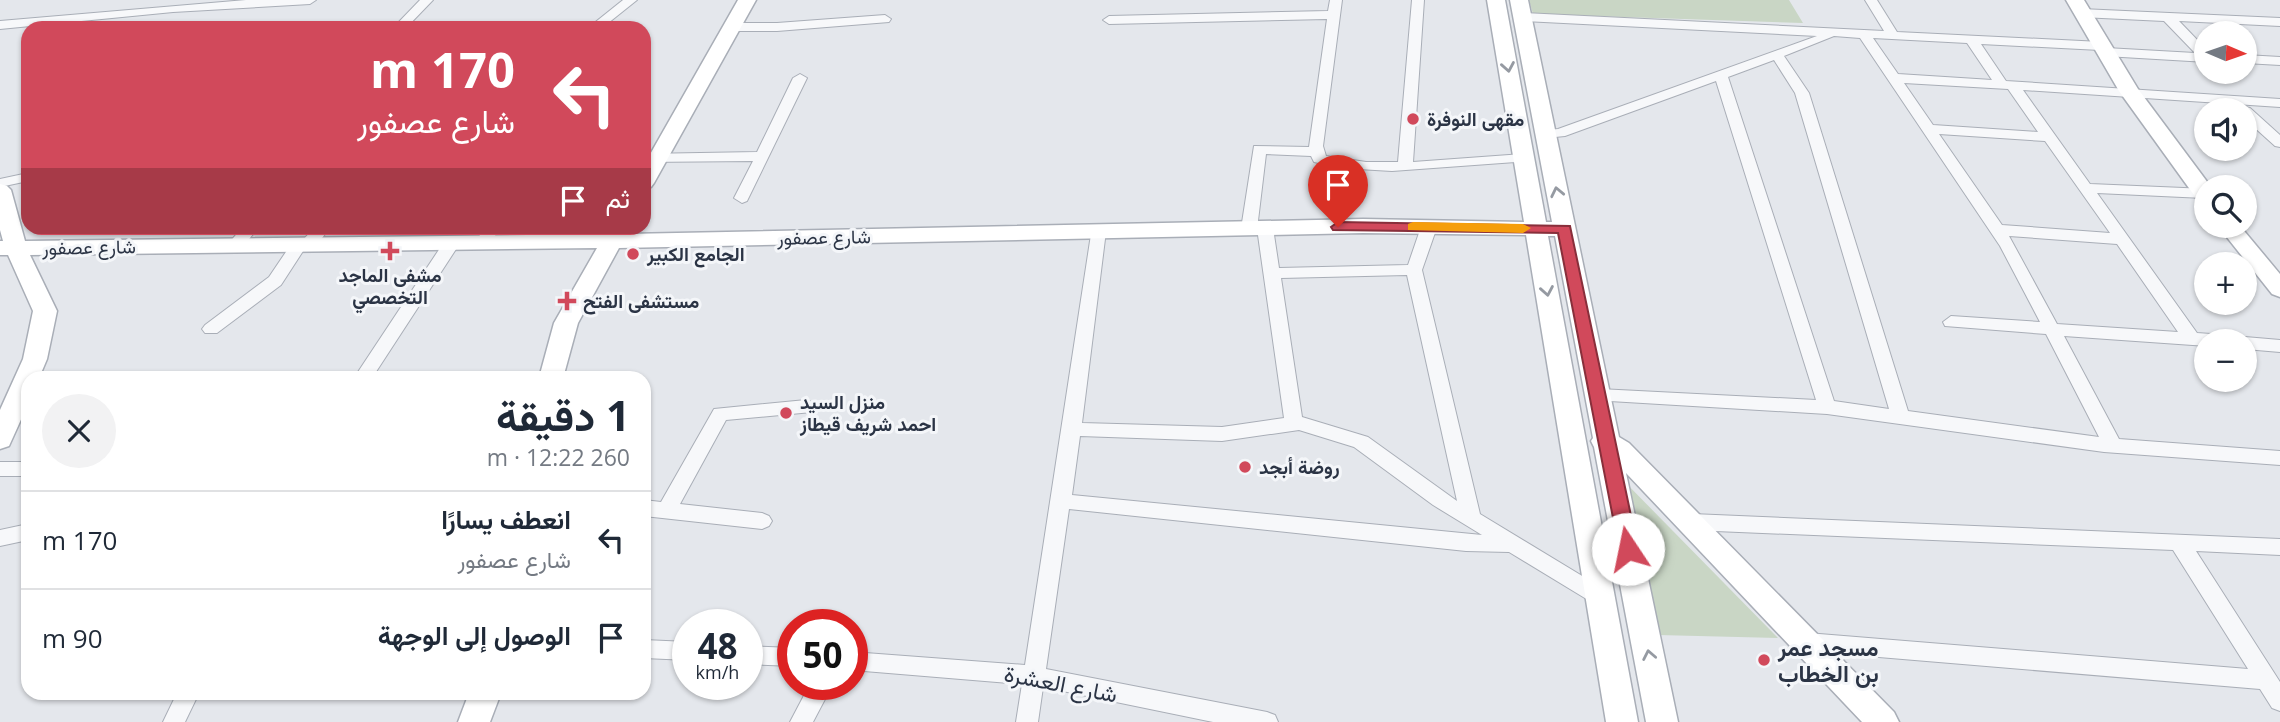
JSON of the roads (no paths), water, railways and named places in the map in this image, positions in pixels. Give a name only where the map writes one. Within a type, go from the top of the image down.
[{"type":"main road","points":[[651,158],[747,0]]},
{"type":"main road","points":[[1496,0],[1622,722]]},
{"type":"main road","points":[[2078,7],[2129,91],[2194,180]]},
{"type":"main road","points":[[1521,9],[1609,443],[1662,722]]},
{"type":"main road","points":[[0,190],[8,248],[44,311],[35,359],[30,371]]},
{"type":"main road","name":"شارع عصفور","points":[[651,234],[1429,227],[1565,229]]},
{"type":"main road","name":"شارع عصفور","points":[[8,248],[236,245],[310,239],[452,243],[488,235]]},
{"type":"main road","points":[[553,371],[566,323],[614,235]]},
{"type":"main road","points":[[2241,238],[2270,266],[2280,289]]},
{"type":"main road","points":[[1,437],[21,391]]},
{"type":"main road","points":[[1570,421],[1620,450],[1883,722]]},
{"type":"main road","points":[[474,722],[482,700]]},
{"type":"street","points":[[34,21],[177,4],[310,0]]},
{"type":"street","points":[[406,21],[427,0]]},
{"type":"street","points":[[603,21],[631,0]]},
{"type":"street","points":[[1336,0],[1319,159],[1340,165],[1405,165],[1524,158]]},
{"type":"street","points":[[1405,165],[1418,0]]},
{"type":"street","points":[[1871,0],[1893,35]]},
{"type":"street","points":[[2078,7],[2168,17],[2280,22]]},
{"type":"street","points":[[1521,9],[2194,57]]},
{"type":"street","points":[[1110,20],[1334,15]]},
{"type":"street","points":[[2168,17],[2194,44]]},
{"type":"street","points":[[732,27],[777,27],[886,19]]},
{"type":"street","points":[[0,25],[21,23]]},
{"type":"street","points":[[1545,134],[1560,133],[1838,32]]},
{"type":"street","points":[[1864,34],[1998,230],[2113,446]]},
{"type":"street","points":[[1971,39],[2049,137],[2191,338]]},
{"type":"street","points":[[1777,55],[1802,93],[1901,418]]},
{"type":"street","points":[[2258,60],[2280,61]]},
{"type":"street","points":[[1721,75],[1827,407]]},
{"type":"street","points":[[742,198],[800,78]]},
{"type":"street","points":[[1894,78],[2129,91],[2194,100]]},
{"type":"street","points":[[2257,105],[2280,103]]},
{"type":"street","points":[[2257,122],[2280,144]]},
{"type":"street","points":[[1929,129],[2049,137]]},
{"type":"street","points":[[1294,424],[1272,273],[1257,228],[1259,149],[1318,152]]},
{"type":"street","points":[[651,158],[762,156]]},
{"type":"street","points":[[0,183],[21,178]]},
{"type":"street","points":[[2086,188],[2194,194]]},
{"type":"street","points":[[1429,227],[1414,270],[1471,519]]},
{"type":"street","points":[[1998,230],[2122,239]]},
{"type":"street","points":[[1027,722],[1072,429],[1098,232]]},
{"type":"street","points":[[236,245],[244,235]]},
{"type":"street","points":[[211,329],[275,281],[310,239]]},
{"type":"street","points":[[368,371],[452,243]]},
{"type":"street","points":[[1272,273],[1414,270]]},
{"type":"street","points":[[1951,322],[2194,338]]},
{"type":"street","points":[[2257,344],[2280,346]]},
{"type":"street","points":[[1599,394],[1827,407],[2113,446],[2280,458]]},
{"type":"street","points":[[667,510],[720,414],[806,407]]},
{"type":"street","points":[[1072,429],[1222,434],[1300,423],[1361,442],[1471,519],[1600,597]]},
{"type":"street","points":[[0,469],[21,469]]},
{"type":"street","points":[[1061,501],[1466,543],[1513,544]]},
{"type":"street","points":[[651,509],[762,521]]},
{"type":"street","points":[[1692,523],[2280,547]]},
{"type":"street","points":[[0,538],[21,534]]},
{"type":"street","points":[[2178,541],[2280,701]]},
{"type":"street","points":[[1807,642],[2266,680]]},
{"type":"street","points":[[651,649],[672,650]]},
{"type":"street","name":"شارع العشرة","points":[[868,662],[1034,675],[1074,686],[1267,722]]},
{"type":"street","points":[[174,722],[185,700]]},
{"type":"street","points":[[801,722],[813,700]]},
{"type":"place","name":"مقهى النوفرة","points":[[1413,119]]},
{"type":"place","name":"مشفى الماجد التخصصي","points":[[390,251]]},
{"type":"place","name":"الجامع الكبير","points":[[633,254]]},
{"type":"place","name":"مستشفى الفتح","points":[[567,301]]},
{"type":"place","name":"منزل السيد احمد شريف قيطاز","points":[[786,413]]},
{"type":"place","name":"روضة أبجد","points":[[1245,467]]},
{"type":"place","name":"مسجد عمر بن الخطاب","points":[[1764,660]]}]
